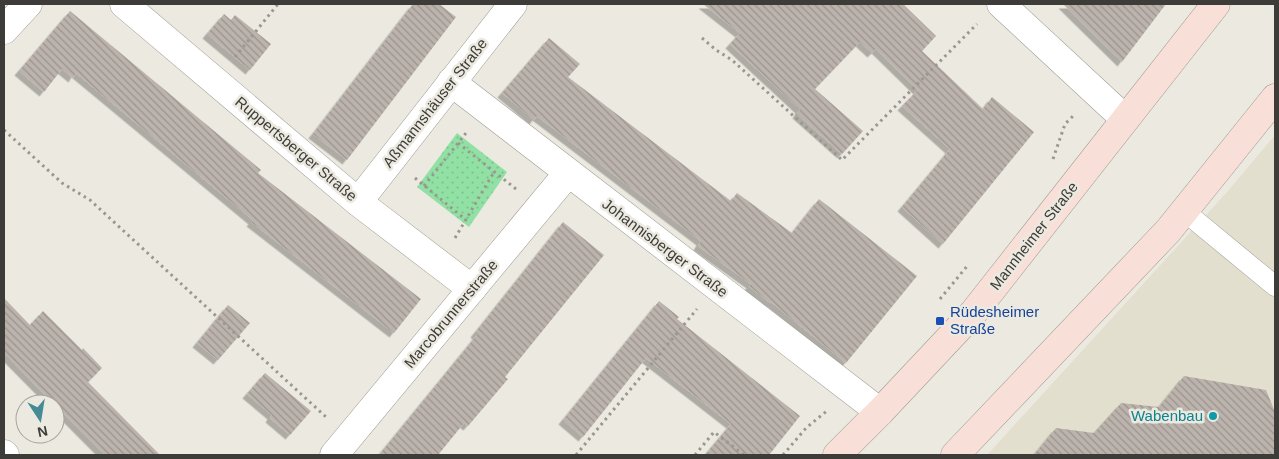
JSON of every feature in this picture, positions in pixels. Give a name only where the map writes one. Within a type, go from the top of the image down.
[{"type":"main road","name":"Mannheimer Straße","points":[[844,451],[974,312],[1216,4]]},
{"type":"main road","points":[[955,455],[1168,231],[1275,98]]},
{"type":"street","points":[[4,30],[28,4]]},
{"type":"street","name":"Ruppertsberger Straße","points":[[124,4],[358,202],[472,289]]},
{"type":"street","name":"Aßmannshäuser Straße","points":[[358,202],[513,4]]},
{"type":"street","points":[[992,11],[1094,91],[1125,119]]},
{"type":"street","name":"Johannisberger Straße","points":[[451,82],[880,412]]},
{"type":"street","name":"Marcobrunnerstraße","points":[[342,446],[568,173]]},
{"type":"lane","points":[[1184,210],[1275,286]]},
{"type":"path","points":[[216,80],[278,4]]},
{"type":"path","points":[[702,38],[732,60],[842,160],[992,11]]},
{"type":"path","points":[[1051,165],[1065,124],[1094,91]]},
{"type":"path","points":[[424,186],[485,108]]},
{"type":"path","points":[[4,130],[62,183],[90,200],[342,446]]},
{"type":"path","points":[[458,144],[540,208]]},
{"type":"path","points":[[392,159],[466,220]]},
{"type":"path","points":[[440,264],[494,172]]},
{"type":"path","points":[[938,301],[970,263]]},
{"type":"path","points":[[576,455],[716,286]]},
{"type":"path","points":[[783,455],[806,428],[852,391]]},
{"type":"path","points":[[695,455],[714,432],[744,455]]},
{"type":"shaded area","points":[[1275,135],[1275,455],[987,455],[1227,192]]},
{"type":"green space","points":[[457,133],[507,172],[469,227],[417,187]]},
{"type":"building","points":[[413,4],[439,4],[456,17],[347,160],[313,134]]},
{"type":"building","points":[[703,4],[903,4],[936,36],[922,51],[983,109],[992,97],[1034,132],[943,244],[902,207],[950,149],[902,106],[918,90],[876,49],[872,53],[860,42],[815,89],[863,131],[842,154],[797,114],[800,109],[730,44],[740,33]]},
{"type":"building","points":[[1063,4],[1166,4],[1122,62]]},
{"type":"building","points":[[70,11],[261,170],[258,173],[421,299],[394,333],[251,222],[253,220],[76,73],[73,78],[62,69],[44,92],[19,71]]},
{"type":"building","points":[[224,14],[231,20],[235,15],[271,44],[250,70],[207,34]]},
{"type":"building","points":[[549,38],[580,64],[568,77],[731,201],[737,193],[792,233],[819,199],[917,276],[846,363],[749,286],[751,284],[698,246],[701,241],[537,116],[534,120],[502,93]]},
{"type":"building","points":[[563,222],[604,255],[505,377],[508,379],[468,426],[464,423],[438,455],[379,455],[477,335],[475,333]]},
{"type":"building","points":[[4,298],[30,325],[43,311],[102,368],[88,382],[160,455],[105,455],[65,415],[65,394],[44,394],[4,353]]},
{"type":"building","points":[[659,301],[679,317],[677,319],[800,416],[769,455],[705,455],[731,424],[646,358],[583,437],[563,420]]},
{"type":"building","points":[[228,305],[250,323],[218,360],[197,343]]},
{"type":"building","points":[[265,373],[311,411],[290,435],[270,418],[272,415],[247,394]]},
{"type":"building","name":"Wabenbau","points":[[1184,376],[1266,390],[1275,412],[1275,455],[1034,455],[1056,428],[1094,433],[1121,403],[1159,407]]},
{"type":"place","name":"Rüdesheimer Straße","points":[[940,321]]},
{"type":"place","name":"Wabenbau","points":[[1213,416]]}]
